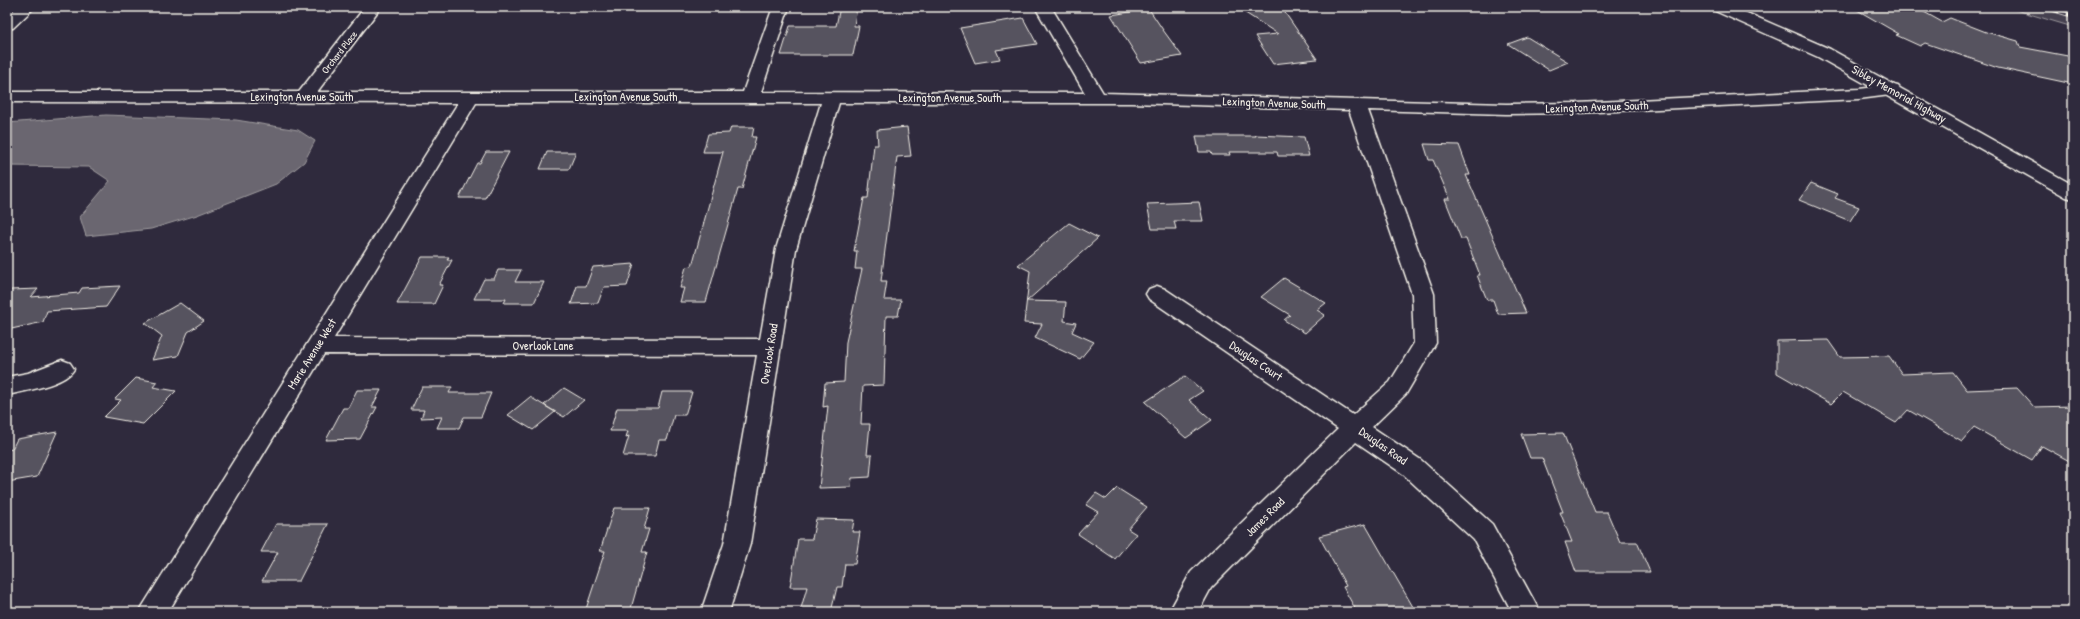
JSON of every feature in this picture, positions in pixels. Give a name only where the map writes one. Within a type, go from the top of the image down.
[{"type":"street","points":[[7,24],[28,7]]},
{"type":"street","name":"Orchard Place","points":[[304,97],[373,7]]},
{"type":"street","points":[[750,97],[781,7]]},
{"type":"street","points":[[1043,7],[1098,99]]},
{"type":"street","name":"Sibley Memorial Highway","points":[[1719,7],[1824,53],[2073,193]]},
{"type":"street","name":"Lexington Avenue South","points":[[7,97],[750,97],[1098,99],[1357,106],[1577,108],[1859,94],[1892,90]]},
{"type":"street","name":"Marie Avenue West","points":[[153,612],[471,97]]},
{"type":"street","name":"Overlook Road","points":[[715,612],[737,544],[786,249],[832,98]]},
{"type":"street","name":"Douglas Road","points":[[1357,106],[1423,294],[1425,343],[1398,388],[1355,428],[1412,466],[1483,532],[1526,612]]},
{"type":"street","name":"Douglas Court","points":[[1157,294],[1355,428]]},
{"type":"street","name":"Overlook Lane","points":[[317,346],[770,347]]},
{"type":"street","points":[[7,386],[32,381],[62,369]]},
{"type":"street","name":"James Road","points":[[1183,612],[1201,580],[1355,428]]},
{"type":"shaded area","points":[[2006,7],[2073,7],[2073,27]]},
{"type":"shaded area","points":[[106,115],[236,120],[298,130],[315,141],[304,162],[276,184],[197,215],[151,229],[86,236],[80,217],[110,181],[89,167],[7,166],[7,123]]},
{"type":"building","points":[[840,7],[857,7],[854,26],[859,26],[853,55],[781,55],[790,26],[836,26]]},
{"type":"building","points":[[1236,7],[1281,7],[1317,59],[1273,64],[1255,36],[1278,34]]},
{"type":"building","points":[[1852,7],[1915,7],[1942,22],[1950,18],[1986,32],[2018,41],[2020,47],[2073,57],[2073,84],[1998,68],[1925,43],[1920,46],[1896,35],[1899,34]]},
{"type":"building","points":[[1149,9],[1182,56],[1141,63],[1111,15]]},
{"type":"building","points":[[1023,18],[1037,44],[996,50],[1000,59],[975,63],[960,28]]},
{"type":"building","points":[[1527,37],[1568,62],[1549,70],[1508,44]]},
{"type":"building","points":[[731,127],[754,127],[752,137],[756,137],[742,189],[738,189],[706,302],[680,302],[684,288],[680,288],[686,267],[692,266],[723,152],[703,152],[708,134],[729,133]]},
{"type":"building","points":[[907,127],[911,156],[897,157],[881,281],[887,281],[884,300],[901,300],[898,316],[886,316],[884,385],[863,386],[861,424],[870,424],[867,455],[872,455],[870,477],[852,478],[851,487],[819,488],[828,406],[823,407],[825,383],[844,382],[846,342],[862,269],[855,269],[857,251],[854,251],[864,198],[868,198],[874,145],[878,145],[877,130]]},
{"type":"building","points":[[1255,135],[1304,137],[1309,156],[1278,156],[1277,152],[1229,152],[1230,155],[1212,155],[1211,152],[1199,152],[1196,136],[1256,136]]},
{"type":"building","points":[[1424,144],[1459,145],[1470,175],[1466,175],[1526,313],[1498,314],[1493,300],[1487,300],[1477,275],[1480,275],[1466,239],[1461,239],[1445,199],[1450,199],[1433,160],[1429,160]]},
{"type":"building","points":[[486,152],[509,152],[485,198],[459,198],[477,163],[480,163]]},
{"type":"building","points":[[547,152],[576,152],[569,169],[540,169]]},
{"type":"building","points":[[1811,183],[1838,194],[1835,198],[1859,207],[1850,221],[1799,200]]},
{"type":"building","points":[[1199,202],[1203,221],[1174,221],[1176,229],[1152,229],[1147,204]]},
{"type":"building","points":[[1069,223],[1098,238],[1027,301],[1066,302],[1064,321],[1076,323],[1072,332],[1094,342],[1080,359],[1035,338],[1042,324],[1024,323],[1030,271],[1018,265]]},
{"type":"building","points":[[422,257],[449,257],[447,260],[452,260],[439,285],[443,285],[434,304],[397,304]]},
{"type":"building","points":[[634,264],[627,286],[604,287],[598,303],[571,304],[577,286],[586,286],[593,267]]},
{"type":"building","points":[[498,270],[521,270],[515,282],[544,282],[534,303],[504,303],[506,299],[474,299],[484,279],[494,279]]},
{"type":"building","points":[[1284,278],[1326,303],[1317,310],[1325,315],[1305,333],[1284,320],[1290,315],[1261,297]]},
{"type":"building","points":[[120,286],[106,307],[47,311],[43,322],[7,330],[7,295],[11,290],[38,289],[31,297],[79,293],[82,288]]},
{"type":"building","points":[[180,303],[204,321],[188,332],[178,356],[152,360],[162,336],[145,323]]},
{"type":"building","points":[[1828,340],[1840,357],[1889,356],[1902,374],[1953,372],[1967,390],[2017,388],[2034,407],[2073,406],[2073,463],[2042,446],[2032,460],[1974,427],[1962,441],[1908,410],[1896,423],[1843,392],[1831,404],[1777,373],[1777,341]]},
{"type":"building","points":[[1185,376],[1203,391],[1189,400],[1212,420],[1186,438],[1145,402]]},
{"type":"building","points":[[136,378],[157,382],[153,387],[176,391],[143,424],[104,417],[121,400],[115,399]]},
{"type":"building","points":[[422,387],[452,387],[449,393],[491,393],[481,417],[464,417],[459,428],[437,428],[442,417],[421,418],[424,410],[411,410]]},
{"type":"building","points":[[564,388],[584,400],[564,417],[544,405]]},
{"type":"building","points":[[357,390],[381,390],[372,407],[377,407],[360,439],[326,440],[343,408],[348,408]]},
{"type":"building","points":[[662,392],[692,392],[685,415],[674,415],[667,440],[659,440],[655,456],[623,456],[629,436],[626,437],[628,431],[610,431],[617,408],[658,408]]},
{"type":"building","points":[[530,397],[555,412],[533,430],[508,415]]},
{"type":"building","points":[[57,432],[37,477],[7,482],[7,450],[12,449],[17,439]]},
{"type":"building","points":[[1563,433],[1595,512],[1607,512],[1620,542],[1637,542],[1650,572],[1576,572],[1565,542],[1572,542],[1560,512],[1563,512],[1542,458],[1530,458],[1521,434]]},
{"type":"building","points":[[1117,488],[1147,507],[1128,529],[1136,534],[1115,559],[1078,534],[1098,512],[1086,505],[1096,493],[1106,499]]},
{"type":"building","points":[[614,508],[650,508],[644,529],[649,529],[642,552],[647,552],[630,612],[585,612],[605,551],[600,551]]},
{"type":"building","points":[[816,519],[854,520],[852,532],[860,532],[855,564],[845,564],[842,587],[837,587],[831,612],[800,612],[807,587],[790,587],[798,539],[812,539]]},
{"type":"building","points":[[276,524],[328,524],[299,581],[262,581],[278,552],[261,552]]},
{"type":"building","points":[[1365,524],[1416,612],[1357,612],[1343,587],[1346,586],[1319,536]]},
{"type":"railway","points":[[2044,7],[2073,16]]}]
